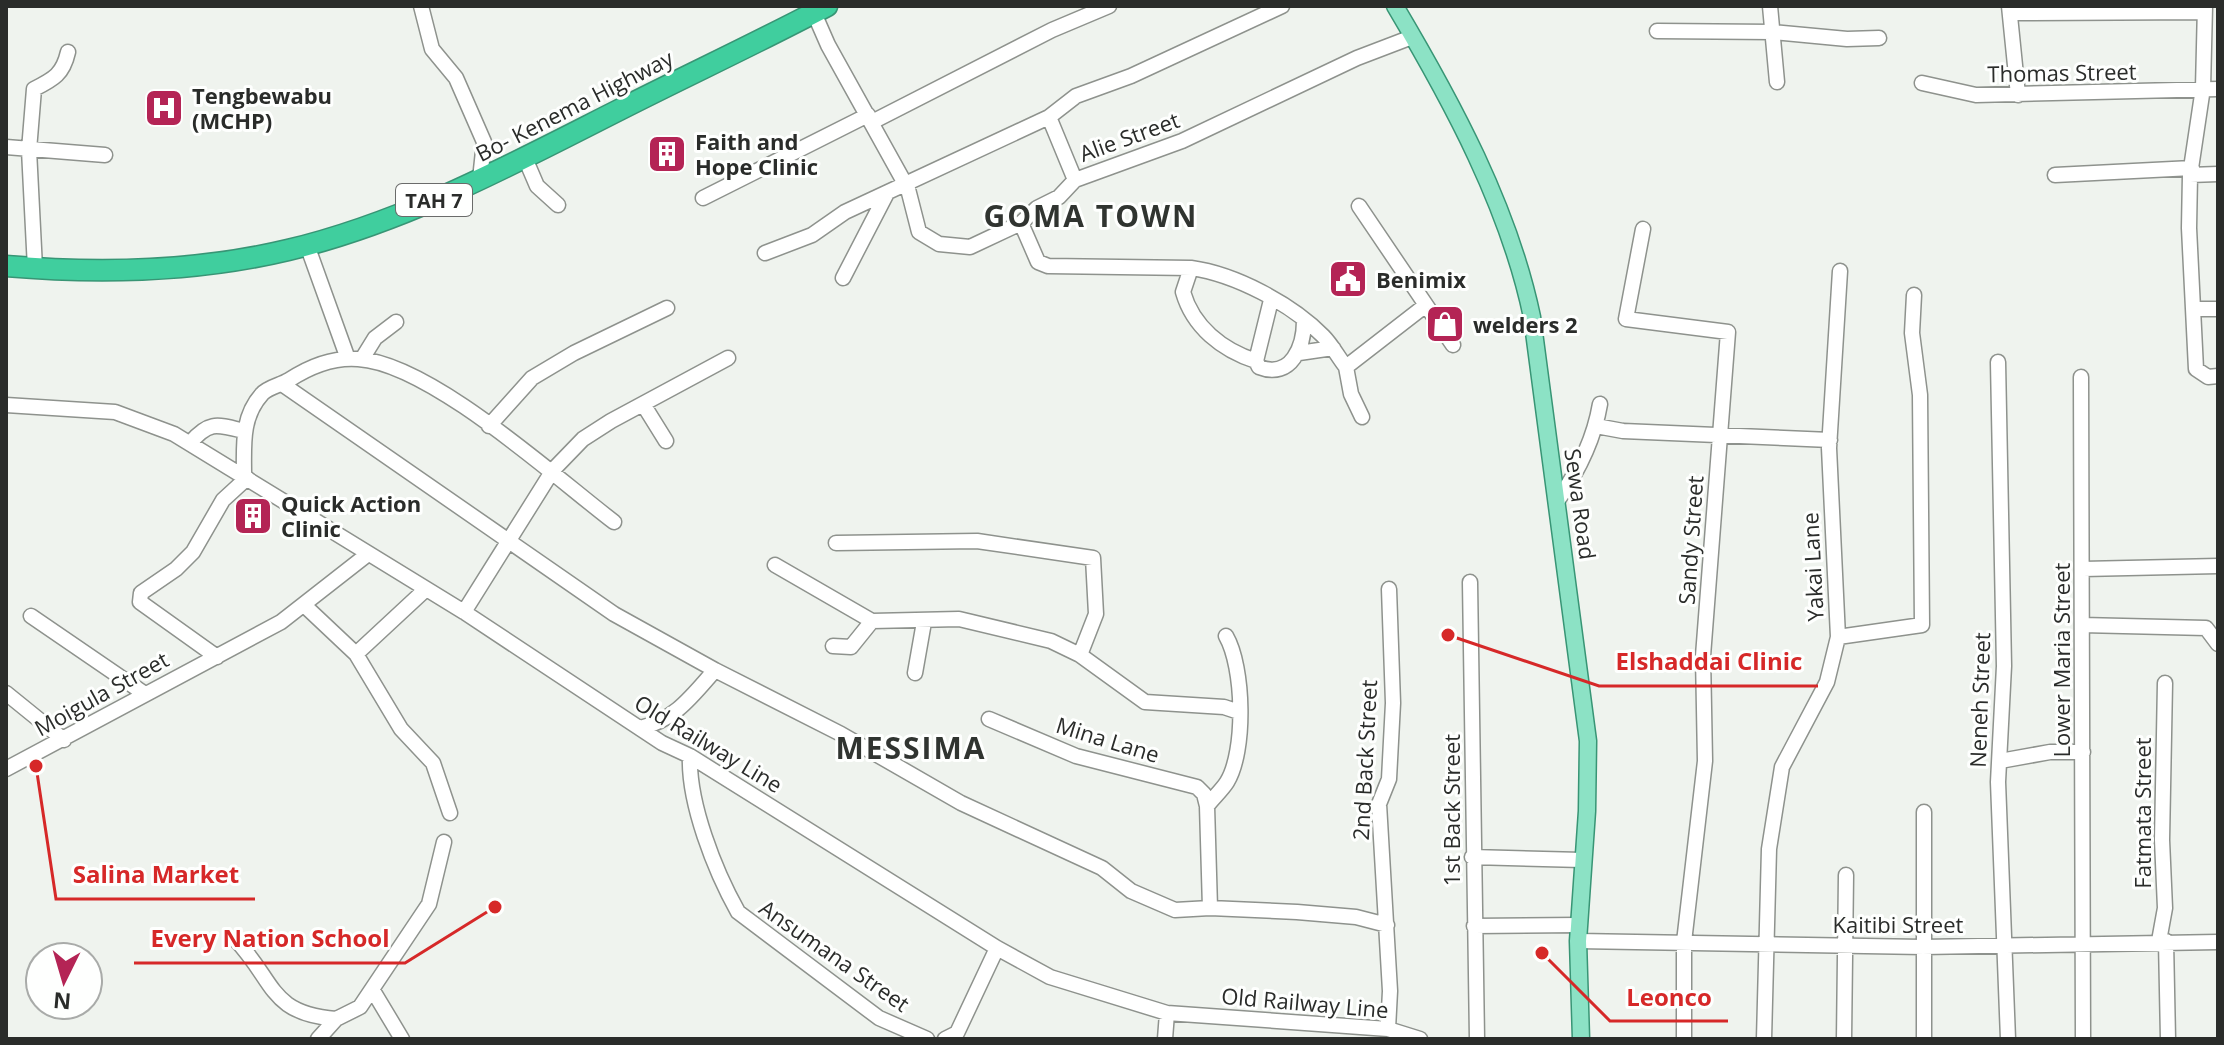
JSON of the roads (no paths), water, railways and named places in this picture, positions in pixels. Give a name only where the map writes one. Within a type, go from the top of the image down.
[{"type":"highway","name":"Bo- Kenema Highway","points":[[6,266],[158,269],[224,261],[307,245],[362,230],[525,158],[820,9]]},
{"type":"main road","name":"Sewa Road","points":[[1395,6],[1490,190],[1517,254],[1532,317],[1586,719],[1589,767],[1578,933],[1581,1039]]},
{"type":"street","points":[[421,6],[432,49],[456,78],[484,142],[480,179]]},
{"type":"street","points":[[703,198],[1052,30],[1109,6]]},
{"type":"street","points":[[765,253],[812,235],[845,212],[905,182],[1049,117],[1076,96],[1131,76],[1282,6]]},
{"type":"street","points":[[1770,6],[1777,82]]},
{"type":"street","name":"Alie Street","points":[[820,9],[870,118],[905,182],[919,232],[939,244],[970,247],[1021,223],[1037,208],[1059,197],[1075,180],[1182,141],[1357,58],[1412,37]]},
{"type":"street","points":[[2018,95],[2009,10],[2204,9],[2210,88],[2191,172],[2189,228],[2196,369],[2208,377],[2218,376]]},
{"type":"street","points":[[1657,31],[1773,32],[1879,38]]},
{"type":"street","points":[[35,268],[29,150],[34,89],[56,78],[64,69],[68,52]]},
{"type":"street","name":"Thomas Street","points":[[1922,83],[1976,95],[2210,88]]},
{"type":"street","points":[[1049,117],[1075,180]]},
{"type":"street","points":[[6,147],[105,155]]},
{"type":"street","points":[[525,158],[537,186],[558,205]]},
{"type":"street","points":[[2055,175],[2218,174]]},
{"type":"street","points":[[843,278],[876,209],[890,190]]},
{"type":"street","points":[[1359,206],[1453,345]]},
{"type":"street","points":[[1021,223],[1038,262],[1048,266],[1191,268],[1210,271],[1271,300],[1304,321],[1333,348],[1346,367],[1351,394],[1362,417]]},
{"type":"street","name":"Sandy Street","points":[[1643,229],[1626,319],[1728,332],[1703,656],[1705,761],[1684,942],[1684,1039]]},
{"type":"street","points":[[307,245],[355,359]]},
{"type":"street","points":[[1191,268],[1183,292],[1200,326],[1231,351],[1256,361],[1265,369],[1276,369],[1296,359],[1304,342],[1304,321]]},
{"type":"street","name":"Yakai Lane","points":[[1764,1039],[1769,849],[1782,767],[1827,682],[1838,637],[1830,440],[1840,271]]},
{"type":"street","points":[[1838,637],[1922,625],[1920,395],[1912,333],[1914,295]]},
{"type":"street","points":[[1256,361],[1271,300]]},
{"type":"street","points":[[1346,367],[1426,305]]},
{"type":"street","points":[[489,426],[532,378],[574,353],[667,308]]},
{"type":"street","points":[[2194,309],[2218,309]]},
{"type":"street","points":[[355,359],[396,322]]},
{"type":"street","points":[[1299,353],[1333,348]]},
{"type":"street","points":[[464,612],[553,470],[583,439],[728,358]]},
{"type":"street","points":[[217,657],[140,602],[141,593],[144,587],[176,569],[193,552],[223,500],[245,476],[244,431],[263,392],[310,367],[355,359],[411,377],[464,407],[553,470],[614,522]]},
{"type":"street","name":"Neneh Street","points":[[1998,362],[2004,666],[2000,761],[2008,1039]]},
{"type":"street","name":"Lower Maria Street","points":[[2081,377],[2083,1039]]},
{"type":"street","points":[[282,384],[614,614],[841,734],[961,803],[1102,868],[1131,891],[1181,912],[1210,908],[1356,917],[1387,925]]},
{"type":"street","points":[[643,404],[666,441]]},
{"type":"street","points":[[1558,500],[1577,473],[1596,426],[1600,404]]},
{"type":"street","name":"Old Railway Line","points":[[6,405],[115,412],[190,443],[464,612],[640,728],[997,948],[1050,977],[1167,1013],[1388,1029],[1420,1039]]},
{"type":"street","points":[[190,443],[203,428],[220,425],[244,431]]},
{"type":"street","points":[[1596,426],[1720,436],[1830,440]]},
{"type":"street","points":[[836,543],[891,545],[977,541],[1093,558],[1096,614],[1080,655]]},
{"type":"street","name":"Moigula Street","points":[[6,769],[217,657],[304,605],[368,554]]},
{"type":"street","points":[[775,565],[872,621],[959,619],[1051,641],[1080,655],[1145,702],[1224,707],[1239,712]]},
{"type":"street","points":[[2083,569],[2218,566]]},
{"type":"street","name":"1st Back Street","points":[[1470,582],[1477,1039]]},
{"type":"street","points":[[356,654],[426,589]]},
{"type":"street","name":"2nd Back Street","points":[[1388,1029],[1390,991],[1379,804],[1389,779],[1393,703],[1389,589]]},
{"type":"street","points":[[304,605],[356,654],[401,729],[433,763],[450,813]]},
{"type":"street","points":[[31,616],[145,694]]},
{"type":"street","points":[[833,646],[851,647],[872,621]]},
{"type":"street","points":[[915,673],[924,622]]},
{"type":"street","points":[[2082,625],[2206,628],[2218,644]]},
{"type":"street","points":[[1210,908],[1207,806],[1229,780],[1239,712],[1240,672],[1226,636]]},
{"type":"street","points":[[640,728],[663,722],[684,707],[715,670]]},
{"type":"street","name":"Fatmata Street","points":[[2165,683],[2162,840],[2165,908],[2162,941],[2168,1039]]},
{"type":"street","points":[[6,693],[64,740]]},
{"type":"street","name":"Mina Lane","points":[[989,719],[1076,756],[1197,787],[1204,794],[1207,806]]},
{"type":"street","points":[[2000,761],[2050,752],[2083,752]]},
{"type":"street","name":"Ansumana Street","points":[[690,756],[692,794],[727,892],[738,912],[879,1018],[927,1039]]},
{"type":"street","points":[[1924,812],[1924,1039]]},
{"type":"street","points":[[318,1039],[336,1019],[360,1007],[429,904],[444,842]]},
{"type":"street","points":[[1472,857],[1582,860]]},
{"type":"street","points":[[1844,1039],[1846,875]]},
{"type":"street","name":"Kaitibi Street","points":[[1474,926],[1684,942],[1846,947],[2218,942]]},
{"type":"street","points":[[236,940],[287,1005],[299,1014],[336,1019]]},
{"type":"street","points":[[945,1039],[957,1033],[997,948]]},
{"type":"street","points":[[372,989],[402,1039]]},
{"type":"street","points":[[1165,1039],[1167,1013]]},
{"type":"place","name":"Tengbewabu (MCHP)","points":[[164,108]]},
{"type":"place","name":"Faith and Hope Clinic","points":[[667,154]]},
{"type":"place","name":"Benimix","points":[[1348,279]]},
{"type":"place","name":"welders 2","points":[[1445,324]]},
{"type":"place","name":"Quick Action Clinic","points":[[253,516]]},
{"type":"place","name":"Elshaddai Clinic","points":[[1448,635]]},
{"type":"place","name":"Salina Market","points":[[36,766]]},
{"type":"place","name":"Every Nation School","points":[[495,907]]},
{"type":"place","name":"Leonco","points":[[1542,953]]},
{"type":"district","name":"GOMA TOWN","points":[[1091,215]]},
{"type":"district","name":"MESSIMA","points":[[911,747]]}]
